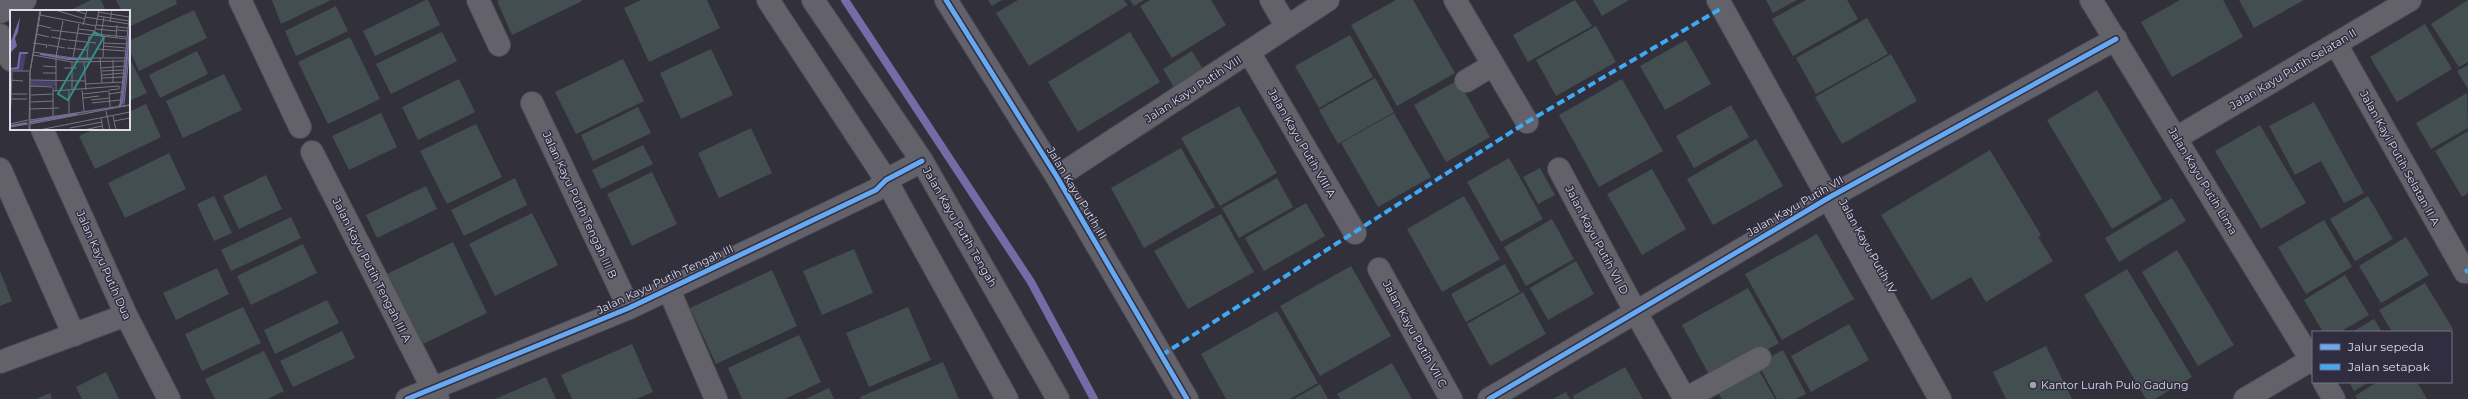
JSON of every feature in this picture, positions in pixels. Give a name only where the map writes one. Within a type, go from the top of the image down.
[{"type":"street","points":[[0,12],[25,0]]},
{"type":"street","points":[[240,0],[300,128]]},
{"type":"street","points":[[478,0],[498,45]]},
{"type":"street","points":[[768,0],[884,186],[1007,399]]},
{"type":"street","name":"Jalan Kayu Putih Tengah","points":[[813,0],[925,166],[1058,399]]},
{"type":"street","name":"Jalan Kayu Putih III","points":[[946,0],[1057,177],[1187,399]]},
{"type":"street","points":[[1271,0],[1287,27]]},
{"type":"street","name":"Jalan Kayu Putih VIII","points":[[1057,177],[1328,0]]},
{"type":"street","points":[[1455,0],[1527,122]]},
{"type":"street","name":"Jalan Kayu Putih IV","points":[[1718,0],[1830,197],[1940,399]]},
{"type":"street","name":"Jalan Kayu Putih Lima","points":[[2091,0],[2312,361]]},
{"type":"street","name":"Jalan Kayu Putih Selatan II","points":[[2176,138],[2336,44],[2381,7],[2410,0]]},
{"type":"street","points":[[0,35],[10,58]]},
{"type":"street","name":"Jalan Kayu Putih VII","points":[[1489,399],[1635,311],[1830,197],[2116,39]]},
{"type":"street","name":"Jalan Kayi Putih Selatan II A","points":[[2336,44],[2465,272]]},
{"type":"street","name":"Jalan Kayu Putih VIII A","points":[[1249,52],[1355,233]]},
{"type":"street","points":[[1466,81],[1493,65]]},
{"type":"street","name":"Jalan Kayu Putih Tengah III B","points":[[532,103],[629,308]]},
{"type":"street","name":"Jalan Kayu Putih Dua","points":[[42,130],[126,315],[169,399]]},
{"type":"street","name":"Jalan Kayu Putih Tengah III A","points":[[312,152],[436,393]]},
{"type":"street","name":"Jalan Kayu Putih Tengah III","points":[[407,399],[436,393],[629,308],[925,166]]},
{"type":"street","points":[[0,169],[74,335]]},
{"type":"street","name":"Jalan Kayu Putih VII D","points":[[1559,169],[1635,311],[1685,399]]},
{"type":"street","name":"Jalan Kayu Putih VII C","points":[[1379,269],[1450,399]]},
{"type":"street","points":[[669,290],[716,399]]},
{"type":"street","points":[[0,362],[126,315]]},
{"type":"street","points":[[1685,399],[1760,358]]},
{"type":"street","points":[[2245,399],[2312,361]]},
{"type":"street","points":[[2325,383],[2334,399]]},
{"type":"building","points":[[91,0],[101,0],[106,10],[70,10]]},
{"type":"building","points":[[116,0],[176,0],[177,4],[130,27],[130,10],[121,10]]},
{"type":"building","points":[[272,0],[331,0],[281,24]]},
{"type":"building","points":[[428,0],[440,25],[375,56],[363,31]]},
{"type":"building","points":[[641,0],[707,0],[720,28],[649,62],[624,8]]},
{"type":"building","points":[[988,0],[1002,0],[992,6]]},
{"type":"building","points":[[1018,0],[1124,0],[1128,5],[1029,66],[996,13]]},
{"type":"building","points":[[1130,0],[1144,0],[1134,6]]},
{"type":"building","points":[[1150,0],[1211,0],[1226,25],[1172,58],[1140,6]]},
{"type":"building","points":[[1396,0],[1413,0],[1455,73],[1397,106],[1351,25]]},
{"type":"building","points":[[1575,0],[1592,26],[1528,62],[1513,35]]},
{"type":"building","points":[[1593,0],[1629,0],[1602,16]]},
{"type":"building","points":[[1766,0],[1797,0],[1773,13]]},
{"type":"building","points":[[1806,0],[1847,0],[1858,19],[1793,56],[1772,19]]},
{"type":"building","points":[[2180,0],[2223,0],[2243,37],[2172,77],[2141,22]]},
{"type":"building","points":[[2239,0],[2304,0],[2254,28]]},
{"type":"building","points":[[2468,0],[2468,62],[2459,67],[2431,24]]},
{"type":"building","points":[[497,1],[582,1],[512,35]]},
{"type":"building","points":[[336,6],[348,31],[296,56],[285,31]]},
{"type":"building","points":[[194,10],[207,38],[139,71],[130,51],[130,41]]},
{"type":"building","points":[[1867,18],[1888,54],[1816,94],[1796,58]]},
{"type":"building","points":[[2425,24],[2452,69],[2397,102],[2370,57]]},
{"type":"building","points":[[1596,26],[1616,62],[1556,96],[1536,60]]},
{"type":"building","points":[[442,32],[457,61],[391,94],[376,64]]},
{"type":"building","points":[[1130,32],[1160,82],[1078,132],[1048,82]]},
{"type":"building","points":[[1350,35],[1373,77],[1319,108],[1295,66]]},
{"type":"building","points":[[350,37],[380,99],[328,124],[298,62]]},
{"type":"building","points":[[1686,40],[1711,84],[1665,110],[1640,66]]},
{"type":"building","points":[[711,49],[733,95],[681,119],[660,73]]},
{"type":"building","points":[[197,51],[208,74],[160,98],[149,75]]},
{"type":"building","points":[[1192,51],[1204,71],[1175,89],[1163,69]]},
{"type":"building","points":[[1891,54],[1917,101],[1842,144],[1815,97]]},
{"type":"building","points":[[130,59],[147,93],[130,101]]},
{"type":"building","points":[[623,59],[644,101],[576,134],[555,92]]},
{"type":"building","points":[[2468,65],[2468,89],[2457,71]]},
{"type":"building","points":[[224,74],[242,110],[183,138],[166,101]]},
{"type":"building","points":[[1375,78],[1394,112],[1338,144],[1319,110]]},
{"type":"building","points":[[459,79],[475,112],[418,140],[402,107]]},
{"type":"building","points":[[1622,79],[1663,151],[1599,187],[1559,115]]},
{"type":"building","points":[[1458,80],[1490,137],[1446,162],[1414,105]]},
{"type":"building","points":[[2097,90],[2162,199],[2112,229],[2047,120]]},
{"type":"building","points":[[2467,93],[2468,128],[2431,149],[2416,123]]},
{"type":"building","points":[[2314,102],[2364,193],[2344,203],[2321,161],[2295,175],[2269,126]]},
{"type":"building","points":[[146,104],[161,137],[95,169],[79,136],[92,130],[130,130],[130,112]]},
{"type":"building","points":[[1731,105],[1749,137],[1694,168],[1676,136]]},
{"type":"building","points":[[1239,106],[1277,173],[1220,206],[1181,138]]},
{"type":"building","points":[[638,107],[651,133],[593,161],[581,135]]},
{"type":"building","points":[[381,113],[397,147],[349,170],[332,136]]},
{"type":"building","points":[[1394,113],[1431,177],[1378,207],[1341,143]]},
{"type":"building","points":[[476,124],[502,177],[447,204],[420,151]]},
{"type":"building","points":[[2260,125],[2306,203],[2261,229],[2215,151]]},
{"type":"building","points":[[751,128],[772,173],[719,198],[698,153]]},
{"type":"building","points":[[2468,131],[2468,193],[2462,197],[2435,151]]},
{"type":"building","points":[[1756,139],[1783,186],[1713,225],[1687,179]]},
{"type":"building","points":[[643,145],[653,164],[601,189],[592,170]]},
{"type":"building","points":[[1181,148],[1215,207],[1144,248],[1111,188]]},
{"type":"building","points":[[1990,150],[2041,235],[2038,237],[2053,261],[1986,302],[1971,277],[1932,300],[1881,215]]},
{"type":"building","points":[[169,153],[186,189],[125,218],[108,183]]},
{"type":"building","points":[[1509,158],[1543,219],[1501,242],[1467,182]]},
{"type":"building","points":[[1540,168],[1555,195],[1538,204],[1523,177]]},
{"type":"building","points":[[1652,169],[1686,229],[1642,255],[1607,194]]},
{"type":"building","points":[[652,172],[677,224],[632,246],[607,194]]},
{"type":"building","points":[[266,175],[282,209],[239,229],[223,196]]},
{"type":"building","points":[[515,178],[527,205],[464,236],[451,210]]},
{"type":"building","points":[[1277,178],[1293,207],[1239,238],[1222,208]]},
{"type":"building","points":[[426,186],[437,209],[377,238],[366,215]]},
{"type":"building","points":[[214,196],[232,233],[214,241],[197,204]]},
{"type":"building","points":[[1464,196],[1500,259],[1442,292],[1407,229]]},
{"type":"building","points":[[2368,196],[2393,239],[2355,261],[2330,219]]},
{"type":"building","points":[[2172,198],[2186,221],[2119,262],[2105,238]]},
{"type":"building","points":[[1306,203],[1325,236],[1264,271],[1245,238]]},
{"type":"building","points":[[532,213],[558,265],[495,296],[469,244]]},
{"type":"building","points":[[1221,214],[1254,272],[1188,309],[1154,251]]},
{"type":"building","points":[[291,217],[301,238],[231,271],[221,250]]},
{"type":"building","points":[[1552,219],[1574,259],[1526,286],[1504,247]]},
{"type":"building","points":[[2324,220],[2352,267],[2306,294],[2278,247]]},
{"type":"building","points":[[1817,234],[1854,299],[1782,340],[1745,274]]},
{"type":"building","points":[[2406,237],[2429,275],[2381,303],[2359,266]]},
{"type":"building","points":[[453,242],[487,313],[421,345],[387,274]]},
{"type":"building","points":[[303,244],[317,273],[251,305],[237,276]]},
{"type":"building","points":[[854,249],[873,293],[822,315],[803,271]]},
{"type":"building","points":[[2177,250],[2234,345],[2198,366],[2142,272]]},
{"type":"building","points":[[1576,261],[1594,294],[1548,320],[1530,288]]},
{"type":"building","points":[[1505,264],[1520,292],[1466,322],[1451,294]]},
{"type":"building","points":[[1351,266],[1391,336],[1320,376],[1280,306]]},
{"type":"building","points":[[217,268],[229,294],[176,320],[163,293]]},
{"type":"building","points":[[2127,269],[2192,377],[2155,399],[2146,399],[2084,295]]},
{"type":"building","points":[[772,270],[797,326],[716,364],[690,308]]},
{"type":"building","points":[[0,271],[12,301],[0,306]]},
{"type":"building","points":[[2345,275],[2369,315],[2342,331],[2322,331],[2304,300]]},
{"type":"building","points":[[2425,283],[2453,329],[2450,331],[2391,331],[2379,310]]},
{"type":"building","points":[[1748,288],[1779,343],[1712,380],[1682,325]]},
{"type":"building","points":[[1523,292],[1546,334],[1490,366],[1467,324]]},
{"type":"building","points":[[327,300],[339,323],[275,354],[264,330]]},
{"type":"building","points":[[243,307],[261,343],[202,371],[185,334]]},
{"type":"building","points":[[908,307],[931,360],[869,387],[846,333]]},
{"type":"building","points":[[1277,311],[1318,383],[1290,399],[1226,399],[1201,354]]},
{"type":"building","points":[[2374,319],[2381,331],[2354,331]]},
{"type":"building","points":[[1849,324],[1869,360],[1811,392],[1791,356]]},
{"type":"building","points":[[342,331],[355,358],[293,387],[280,361]]},
{"type":"building","points":[[799,335],[821,382],[785,399],[742,399],[728,368]]},
{"type":"building","points":[[632,344],[653,392],[636,399],[572,399],[561,375]]},
{"type":"building","name":"Kantor Lurah Pulo Gadung","points":[[2046,346],[2072,399],[2006,399],[1993,372]]},
{"type":"building","points":[[1783,350],[1806,394],[1796,399],[1777,399],[1758,364]]},
{"type":"building","points":[[264,351],[284,391],[268,399],[215,399],[205,379]]},
{"type":"building","points":[[943,362],[959,399],[861,399],[860,397]]},
{"type":"building","points":[[1392,363],[1412,399],[1340,399],[1337,394]]},
{"type":"building","points":[[1625,367],[1643,399],[1574,399],[1573,396]]},
{"type":"building","points":[[1757,367],[1775,399],[1722,399],[1716,389]]},
{"type":"building","points":[[106,372],[119,399],[82,399],[76,387]]},
{"type":"building","points":[[546,377],[556,399],[495,399]]},
{"type":"building","points":[[2350,383],[2367,383],[2354,391]]},
{"type":"building","points":[[2375,383],[2418,383],[2427,399],[2357,399],[2355,396]]},
{"type":"building","points":[[1320,384],[1328,399],[1294,399]]},
{"type":"building","points":[[829,388],[834,399],[805,399]]},
{"type":"building","points":[[1566,392],[1570,399],[1553,399]]},
{"type":"building","points":[[50,393],[52,399],[36,399]]},
{"type":"waterway","points":[[845,0],[1031,282],[1094,399]]},
{"type":"marked path","points":[[1162,355],[1527,122],[1722,8]]},
{"type":"cycle path","points":[[946,0],[1057,177],[1187,399]]},
{"type":"cycle path","points":[[1489,399],[1830,197],[2116,39]]},
{"type":"cycle path","points":[[407,399],[629,308],[876,190],[886,180],[922,161]]},
{"type":"place","name":"Kantor Lurah Pulo Gadung","points":[[2033,385]]}]
